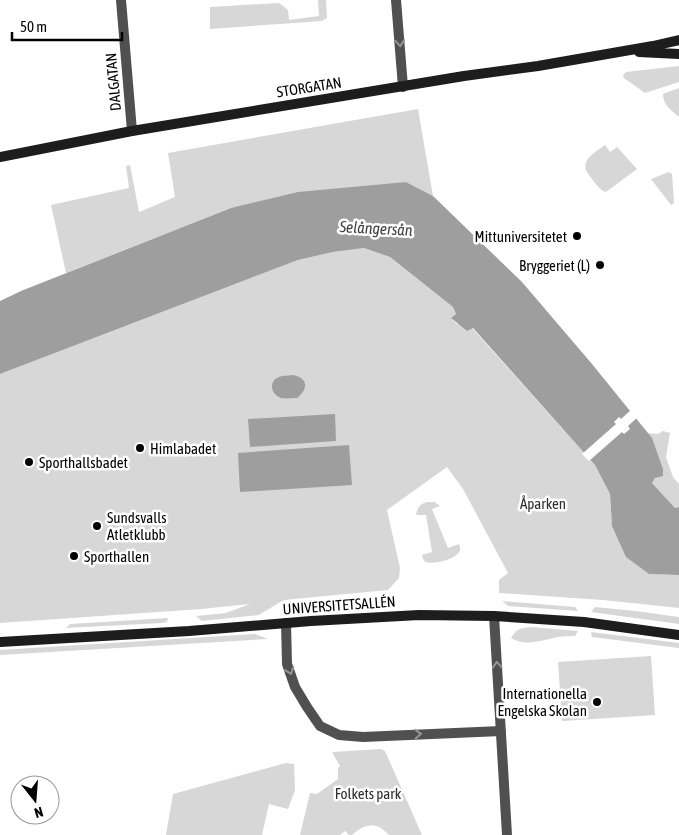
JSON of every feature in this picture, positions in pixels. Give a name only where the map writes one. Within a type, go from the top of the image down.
[{"type":"street","name":"DALGATAN","points":[[121,0],[132,131]]},
{"type":"street","points":[[396,0],[403,87]]},
{"type":"street","name":"STORGATAN","points":[[0,157],[132,131],[464,76],[538,66],[679,40]]},
{"type":"street","name":"STORGATAN","points":[[623,50],[656,54],[679,54]]},
{"type":"street","name":"UNIVERSITETSALLÉN","points":[[0,642],[419,615],[494,616],[584,622],[679,635]]},
{"type":"street","points":[[494,616],[507,835]]},
{"type":"street","points":[[286,623],[287,664],[295,686],[320,726],[339,735],[363,737],[501,731]]},
{"type":"green space","points":[[318,0],[326,0],[327,18],[322,21],[210,29],[210,7],[279,3],[288,10],[289,20],[319,16]]},
{"type":"green space","points":[[679,66],[679,82],[645,93],[624,78],[623,75],[626,72]]},
{"type":"green space","points":[[679,88],[679,117],[670,110],[663,98],[663,94]]},
{"type":"green space","points":[[418,109],[433,196],[406,182],[231,208],[66,273],[51,205],[129,188],[126,166],[130,165],[139,212],[175,197],[168,153]]},
{"type":"green space","points":[[605,145],[610,152],[617,147],[637,169],[606,192],[594,182],[585,168],[590,156]]},
{"type":"green space","points":[[669,172],[672,174],[674,203],[671,205],[651,179]]},
{"type":"green space","name":"Åparken","points":[[364,248],[390,257],[453,307],[456,314],[452,319],[457,324],[472,328],[595,465],[610,494],[612,526],[649,574],[679,575],[679,608],[603,600],[499,593],[499,580],[508,573],[463,489],[447,467],[387,510],[400,568],[399,578],[388,590],[284,600],[259,615],[202,621],[196,616],[226,613],[250,604],[0,623],[0,374],[298,260],[333,252]]},
{"type":"green space","points":[[663,431],[670,433],[666,457],[673,477],[679,484],[679,507],[675,508],[652,483],[655,478],[648,433],[658,434]]},
{"type":"green space","points":[[427,502],[435,502],[440,506],[432,509],[448,548],[459,544],[460,546],[460,550],[454,557],[434,563],[425,561],[422,555],[432,552],[426,515],[416,515],[419,507]]},
{"type":"green space","points":[[502,601],[575,607],[578,611],[508,606]]},
{"type":"green space","points":[[375,604],[380,606],[380,608],[294,614],[292,611],[293,610]]},
{"type":"green space","points":[[595,607],[679,617],[679,624],[591,612]]},
{"type":"green space","points":[[168,618],[167,622],[162,623],[66,628],[70,624]]},
{"type":"green space","points":[[531,627],[578,631],[575,636],[534,642],[516,641],[511,638],[519,630]]},
{"type":"green space","points":[[591,632],[679,643],[679,648],[592,637]]},
{"type":"green space","points":[[255,634],[268,639],[0,655],[0,650]]},
{"type":"green space","points":[[651,656],[655,715],[562,721],[558,662]]},
{"type":"green space","name":"Folkets park","points":[[381,749],[385,751],[422,835],[389,835],[380,827],[371,825],[362,828],[352,835],[345,831],[340,835],[300,835],[310,793],[317,794],[338,779],[338,768],[340,766],[332,752]]},
{"type":"green space","name":"Folkets park","points":[[286,763],[294,764],[295,790],[288,809],[269,804],[262,835],[166,835],[173,794]]},
{"type":"water","name":"Selångersån","points":[[406,182],[433,196],[522,282],[652,438],[663,469],[663,476],[655,478],[652,483],[675,508],[679,507],[679,575],[649,574],[626,557],[612,526],[610,494],[595,465],[473,328],[467,331],[451,318],[456,314],[453,307],[390,257],[364,248],[333,252],[298,260],[0,374],[0,301],[21,291],[231,208],[298,192]]},
{"type":"water","points":[[292,375],[304,381],[305,387],[301,395],[297,398],[283,398],[275,394],[272,388],[273,382],[281,376]]},
{"type":"water","points":[[335,414],[336,441],[250,447],[248,419]]},
{"type":"water","points":[[349,445],[352,485],[240,492],[238,453]]},
{"type":"pier","points":[[632,409],[638,417],[628,426],[630,429],[624,434],[622,432],[589,461],[582,454],[616,424],[614,422],[619,417],[621,419]]},
{"type":"place","name":"Mittuniversitetet","points":[[577,236]]},
{"type":"place","name":"Bryggeriet (L)","points":[[600,265]]},
{"type":"place","name":"Himlabadet","points":[[140,448]]},
{"type":"place","name":"Sporthallsbadet","points":[[29,462]]},
{"type":"place","name":"Sundsvalls Atletklubb","points":[[97,526]]},
{"type":"place","name":"Sporthallen","points":[[74,556]]},
{"type":"place","name":"Internationella Engelska Skolan","points":[[597,702]]}]
